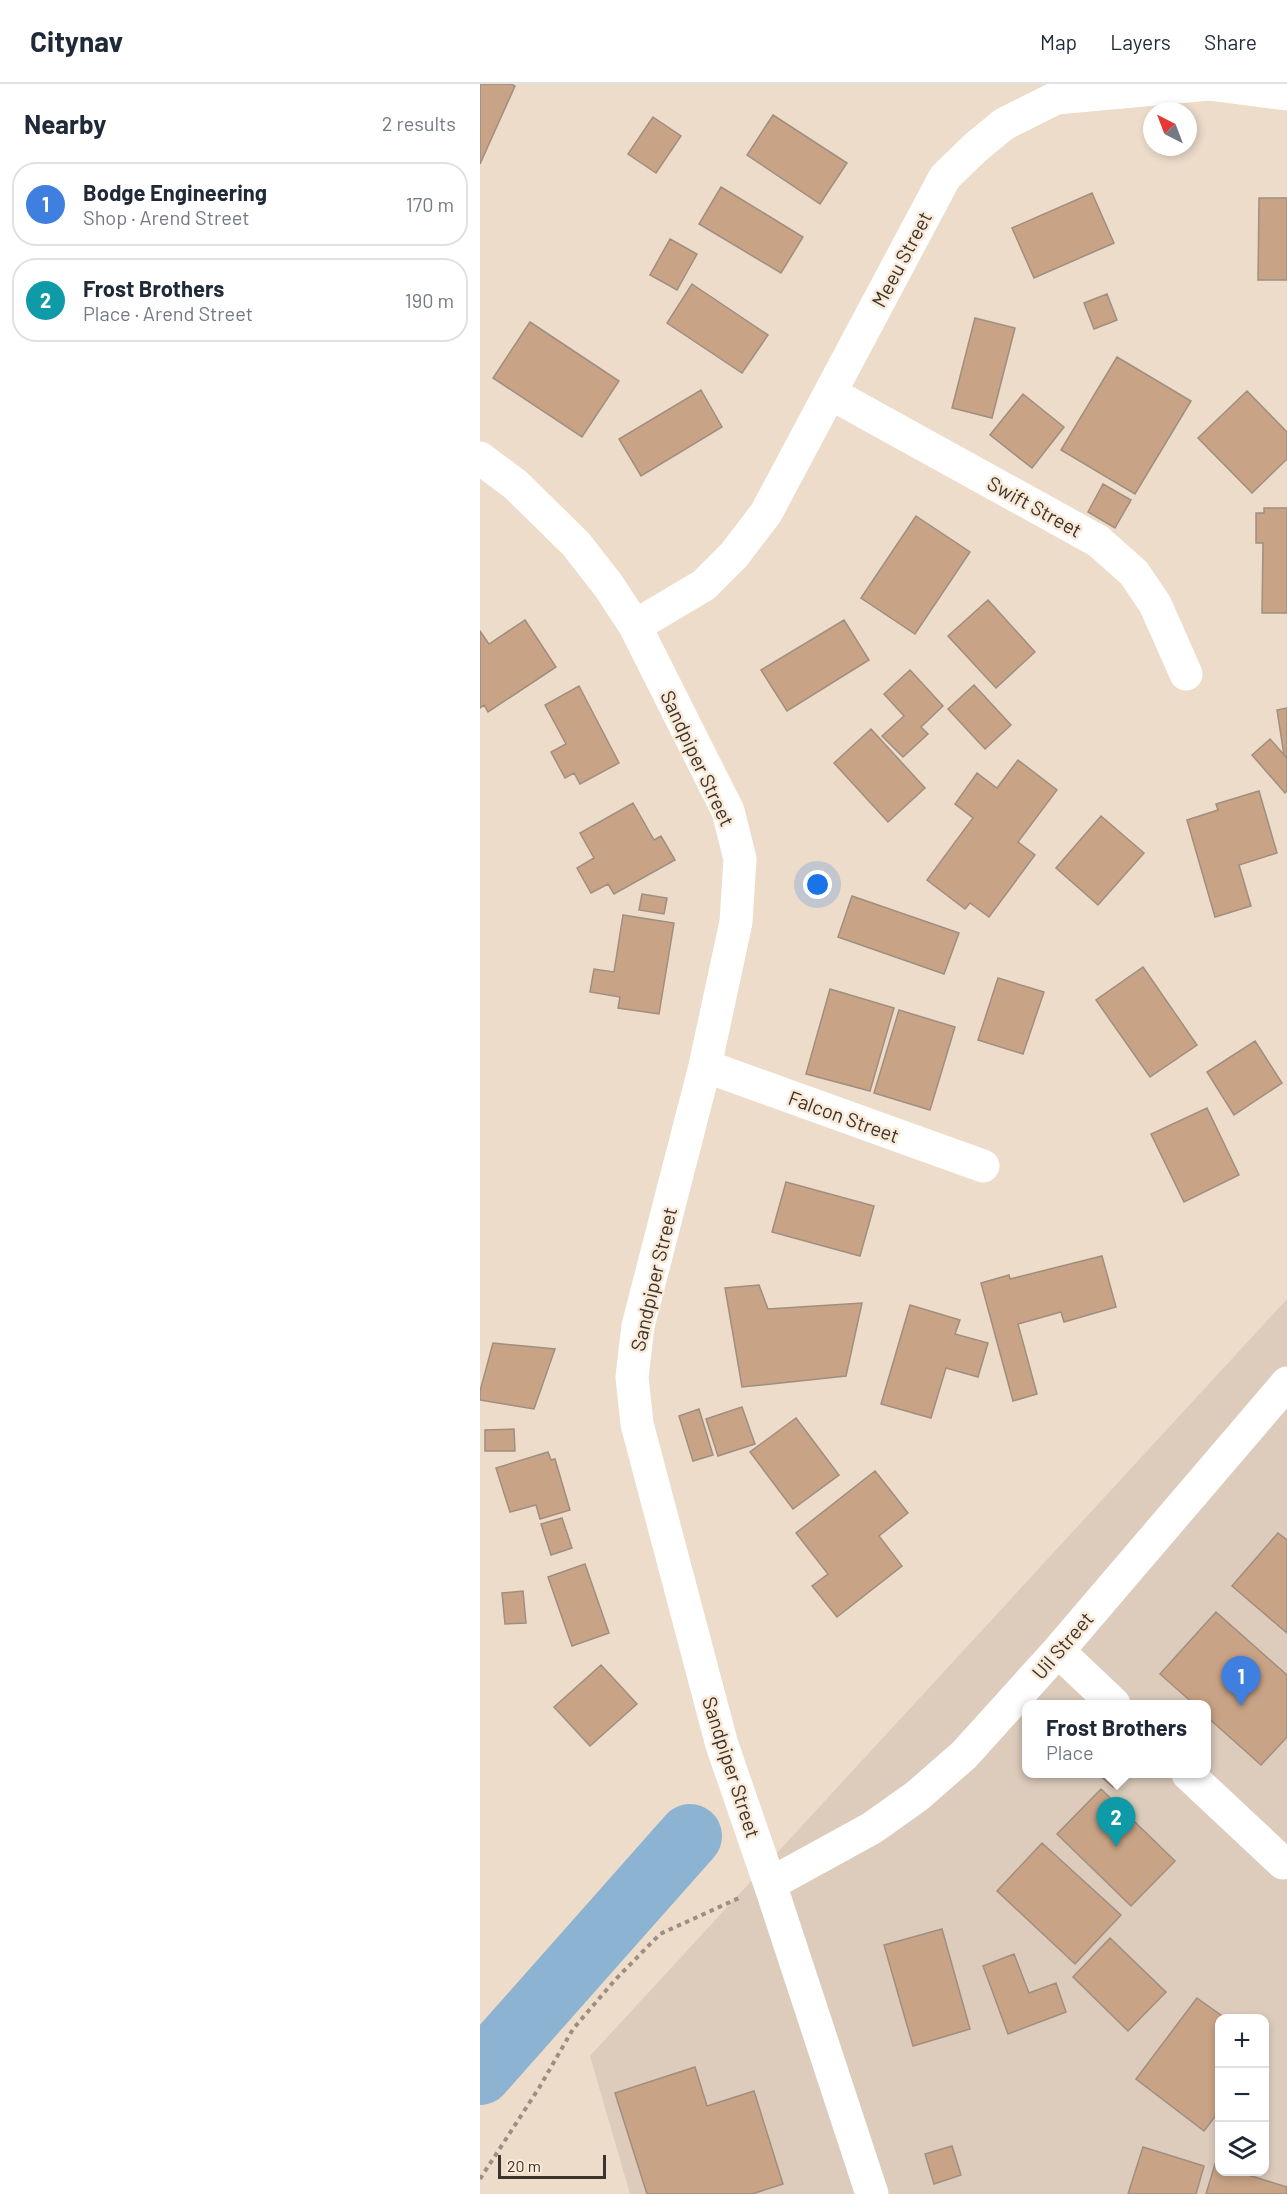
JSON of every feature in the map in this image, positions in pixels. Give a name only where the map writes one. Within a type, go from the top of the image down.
[{"type":"street","name":"Meeu Street","points":[[635,626],[704,585],[734,555],[766,513],[945,177],[1004,124],[1056,91],[1209,84],[1287,94]]},
{"type":"street","name":"Swift Street","points":[[830,393],[1098,541],[1134,573],[1155,604],[1186,674]]},
{"type":"street","name":"Sandpiper Street","points":[[480,458],[516,485],[576,544],[608,585],[635,626],[728,811],[740,859],[736,922],[705,1066],[638,1326],[632,1377],[639,1434],[722,1745],[872,2194]]},
{"type":"street","name":"Falcon Street","points":[[705,1066],[983,1166]]},
{"type":"street","name":"Uil Street","points":[[770,1884],[872,1828],[917,1796],[964,1755],[1058,1652],[1287,1383]]},
{"type":"street","points":[[1058,1652],[1110,1700]]},
{"type":"street","points":[[1193,1778],[1283,1863]]},
{"type":"path","points":[[480,2179],[539,2088],[573,2029],[615,1980],[660,1934],[770,1884]]},
{"type":"shaded area","points":[[1287,1299],[1287,2194],[630,2194],[590,2056]]},
{"type":"building","points":[[480,84],[515,86],[480,164]]},
{"type":"building","points":[[773,115],[847,163],[820,204],[747,155]]},
{"type":"building","points":[[653,117],[681,136],[656,173],[628,154]]},
{"type":"building","points":[[721,187],[803,237],[781,273],[699,224]]},
{"type":"building","points":[[1092,193],[1114,243],[1034,278],[1012,228]]},
{"type":"building","points":[[1259,198],[1287,198],[1287,280],[1258,280]]},
{"type":"building","points":[[670,239],[697,254],[677,290],[650,275]]},
{"type":"building","points":[[692,284],[768,335],[742,373],[667,323]]},
{"type":"building","points":[[1107,294],[1117,320],[1094,329],[1084,303]]},
{"type":"building","points":[[975,318],[1015,328],[992,418],[952,408]]},
{"type":"building","points":[[530,322],[619,381],[582,437],[493,378]]},
{"type":"building","points":[[1117,357],[1191,401],[1135,494],[1061,450]]},
{"type":"building","points":[[701,390],[722,427],[641,476],[619,439]]},
{"type":"building","points":[[1247,391],[1287,432],[1287,459],[1252,493],[1198,438]]},
{"type":"building","points":[[1023,394],[1064,427],[1032,468],[990,435]]},
{"type":"building","points":[[1103,484],[1131,500],[1115,528],[1088,512]]},
{"type":"building","points":[[1264,508],[1287,508],[1287,613],[1262,613],[1263,543],[1256,543],[1256,513],[1264,513]]},
{"type":"building","points":[[916,516],[970,552],[915,634],[861,598]]},
{"type":"building","points":[[988,600],[1035,652],[996,688],[948,636]]},
{"type":"building","points":[[525,620],[556,667],[488,712],[484,705],[480,708],[480,631],[489,644]]},
{"type":"building","points":[[844,620],[869,660],[787,711],[761,670]]},
{"type":"building","points":[[910,670],[943,706],[921,727],[928,734],[903,757],[882,736],[904,716],[884,694]]},
{"type":"building","points":[[974,685],[1011,725],[985,749],[948,709]]},
{"type":"building","points":[[579,686],[619,763],[580,784],[574,773],[565,778],[551,752],[566,744],[545,705]]},
{"type":"building","points":[[1287,708],[1287,758],[1284,755],[1277,710]]},
{"type":"building","points":[[871,729],[925,788],[888,822],[834,763]]},
{"type":"building","points":[[1270,739],[1287,758],[1287,791],[1285,793],[1252,755]]},
{"type":"building","points":[[1018,760],[1057,790],[1018,842],[1035,855],[989,917],[970,903],[965,909],[927,880],[973,818],[955,804],[977,773],[997,788]]},
{"type":"building","points":[[1259,791],[1277,853],[1239,865],[1251,906],[1215,917],[1187,820],[1218,810],[1216,804]]},
{"type":"building","points":[[633,803],[654,840],[661,836],[675,860],[614,894],[608,884],[591,893],[577,868],[594,858],[580,833]]},
{"type":"building","points":[[1101,816],[1144,853],[1098,905],[1056,868]]},
{"type":"building","points":[[642,894],[667,898],[664,914],[639,910]]},
{"type":"building","points":[[852,896],[959,933],[944,974],[838,937]]},
{"type":"building","points":[[623,915],[674,923],[659,1014],[618,1008],[620,997],[590,992],[594,969],[614,972]]},
{"type":"building","points":[[1143,967],[1197,1045],[1150,1077],[1096,1000]]},
{"type":"building","points":[[998,978],[1044,992],[1023,1054],[978,1040]]},
{"type":"building","points":[[830,989],[894,1008],[870,1091],[806,1074]]},
{"type":"building","points":[[899,1010],[955,1027],[930,1110],[874,1093]]},
{"type":"building","points":[[1255,1041],[1282,1083],[1234,1115],[1207,1072]]},
{"type":"building","points":[[1207,1108],[1239,1175],[1184,1202],[1151,1134]]},
{"type":"building","points":[[786,1182],[874,1206],[860,1256],[772,1232]]},
{"type":"building","points":[[1102,1256],[1116,1307],[1064,1322],[1061,1312],[1018,1324],[1037,1394],[1013,1401],[981,1283],[1009,1275],[1010,1279]]},
{"type":"building","points":[[759,1285],[768,1309],[862,1303],[846,1376],[742,1387],[725,1288]]},
{"type":"building","points":[[910,1305],[960,1320],[955,1334],[988,1343],[978,1377],[946,1368],[931,1418],[881,1404]]},
{"type":"building","points":[[493,1343],[555,1349],[534,1409],[480,1400],[480,1391]]},
{"type":"building","points":[[742,1407],[755,1444],[718,1456],[706,1419]]},
{"type":"building","points":[[699,1409],[713,1455],[693,1461],[679,1416]]},
{"type":"building","points":[[796,1418],[839,1475],[793,1509],[750,1452]]},
{"type":"building","points":[[514,1429],[515,1451],[485,1451],[485,1430]]},
{"type":"building","points":[[548,1452],[551,1460],[555,1459],[570,1510],[540,1519],[536,1505],[510,1512],[496,1468]]},
{"type":"building","points":[[875,1471],[908,1513],[879,1536],[902,1566],[837,1617],[812,1586],[828,1574],[796,1533]]},
{"type":"building","points":[[562,1518],[572,1548],[551,1555],[541,1524]]},
{"type":"building","points":[[1278,1533],[1287,1540],[1287,1633],[1232,1586]]},
{"type":"building","points":[[585,1564],[609,1633],[572,1646],[548,1577]]},
{"type":"building","points":[[523,1591],[526,1623],[505,1624],[502,1593]]},
{"type":"building","points":[[1216,1612],[1287,1675],[1287,1737],[1261,1765],[1211,1720],[1211,1700],[1189,1700],[1160,1674]]},
{"type":"building","points":[[601,1665],[637,1704],[590,1746],[554,1707]]},
{"type":"building","points":[[1103,1778],[1121,1778],[1113,1787]]},
{"type":"building","points":[[1101,1789],[1175,1861],[1131,1906],[1057,1834]]},
{"type":"building","points":[[1042,1843],[1121,1915],[1075,1964],[997,1891]]},
{"type":"building","points":[[942,1929],[970,2029],[913,2046],[884,1945]]},
{"type":"building","points":[[1110,1938],[1166,1992],[1128,2031],[1073,1977]]},
{"type":"building","points":[[1014,1954],[1029,1993],[1056,1983],[1066,2012],[1008,2034],[983,1966]]},
{"type":"building","points":[[1197,1998],[1219,2014],[1215,2014],[1215,2117],[1204,2131],[1136,2079]]},
{"type":"building","points":[[695,2067],[707,2106],[754,2091],[783,2184],[752,2194],[647,2194],[615,2093]]},
{"type":"building","points":[[952,2146],[961,2175],[934,2184],[925,2154]]},
{"type":"building","points":[[1143,2147],[1204,2166],[1196,2194],[1128,2194]]},
{"type":"building","points":[[1215,2164],[1215,2176],[1251,2176],[1287,2187],[1287,2194],[1206,2194]]},
{"type":"waterway","points":[[480,2073],[690,1836]]},
{"type":"place","name":"Bodge Engineering","points":[[1241,1706]]},
{"type":"place","name":"Frost Brothers","points":[[1116,1847]]}]
